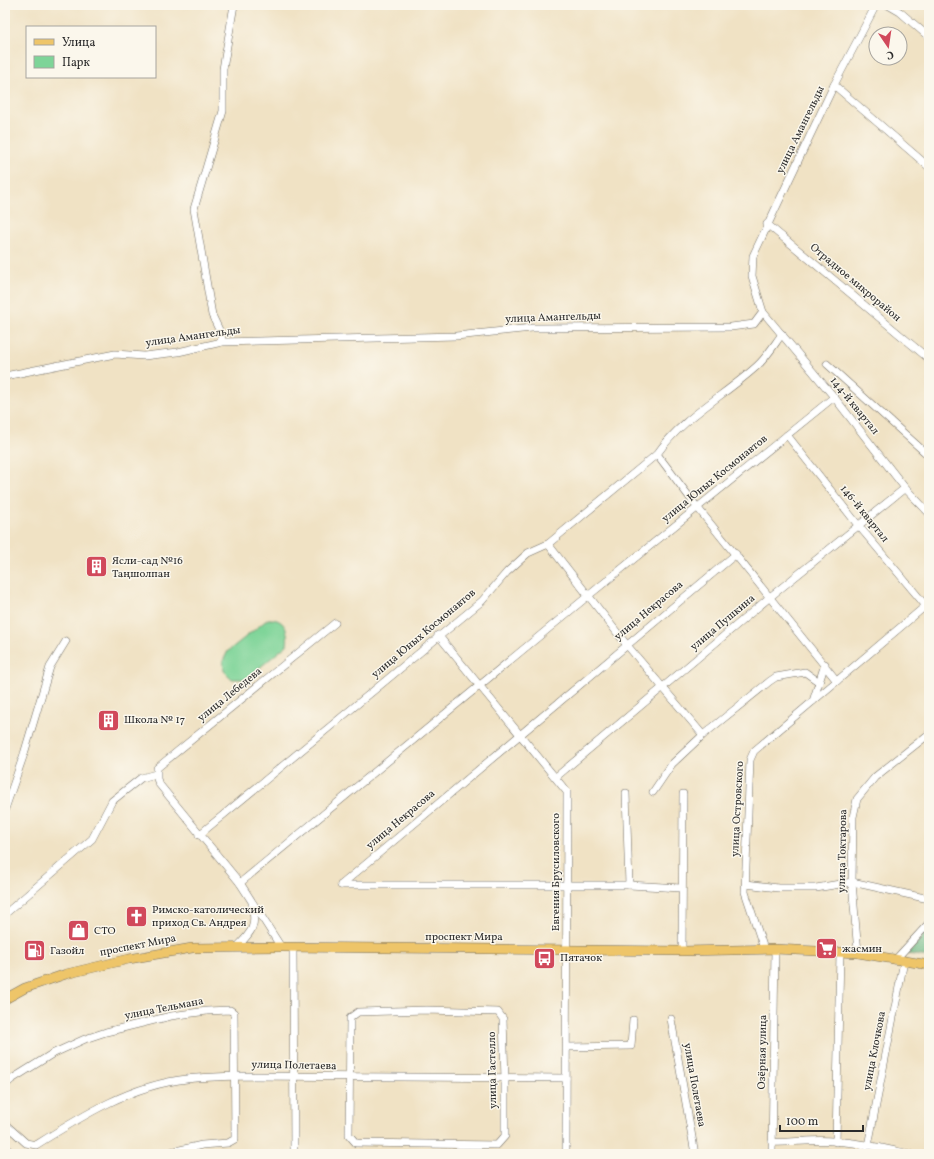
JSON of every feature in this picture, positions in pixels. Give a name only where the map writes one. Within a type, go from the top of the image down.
[{"type":"main road","name":"проспект Мира","points":[[5,999],[25,988],[66,974],[128,959],[192,948],[282,947],[682,951],[764,949],[858,953],[929,965]]},
{"type":"street","points":[[222,342],[222,334],[212,316],[194,209],[219,132],[224,111],[223,69],[234,5]]},
{"type":"street","name":"улица Амангельды","points":[[5,376],[115,354],[144,356],[178,352],[222,342],[456,336],[532,328],[737,327],[754,324],[763,312],[752,276],[751,267],[753,256],[834,85],[876,5]]},
{"type":"street","points":[[888,5],[900,12],[929,38]]},
{"type":"street","points":[[834,85],[929,167]]},
{"type":"street","name":"Отрадное микрорайон","points":[[767,224],[929,359]]},
{"type":"street","name":"144-й квартал","points":[[763,312],[834,397],[905,488],[929,513]]},
{"type":"street","name":"улица Юных Космонавтов","points":[[199,835],[438,635],[482,601],[508,572],[528,553],[548,544],[658,454],[668,438],[689,419],[758,366],[782,334]]},
{"type":"street","points":[[826,364],[929,456]]},
{"type":"street","name":"улица Юных Космонавтов","points":[[240,884],[588,596],[834,397]]},
{"type":"street","name":"146-й квартал","points":[[787,435],[858,525],[928,604]]},
{"type":"street","points":[[658,454],[697,507],[837,681]]},
{"type":"street","name":"улица Пушкина","points":[[556,777],[770,597],[905,488]]},
{"type":"street","points":[[548,544],[626,644],[703,735]]},
{"type":"street","name":"улица Некрасова","points":[[681,888],[628,885],[567,886],[341,884],[626,644],[736,554]]},
{"type":"street","name":"улица Островского","points":[[764,949],[745,892],[752,756],[759,746],[928,604]]},
{"type":"street","name":"улица Лебедева","points":[[156,774],[157,768],[335,623]]},
{"type":"street","name":"Евгения Брусиловского","points":[[438,635],[567,792],[566,1154]]},
{"type":"street","points":[[5,809],[24,754],[50,667],[66,641]]},
{"type":"street","points":[[813,701],[824,664]]},
{"type":"street","points":[[653,792],[672,764],[703,735],[776,677],[805,672],[819,682]]},
{"type":"street","name":"улица Токтарова","points":[[858,953],[852,882],[853,822],[857,799],[875,777],[929,734]]},
{"type":"street","points":[[5,914],[92,839],[112,801],[141,778],[156,774],[159,784],[240,884],[282,947]]},
{"type":"street","points":[[626,793],[628,885]]},
{"type":"street","points":[[682,951],[681,888],[683,794]]},
{"type":"street","points":[[746,884],[778,888],[816,888],[852,882],[929,899]]},
{"type":"street","points":[[238,947],[248,936],[255,920],[252,903]]},
{"type":"street","points":[[894,960],[929,923]]},
{"type":"street","points":[[293,948],[292,1076],[294,1154]]},
{"type":"street","name":"Озёрная улица","points":[[772,1154],[776,950]]},
{"type":"street","points":[[836,1142],[840,953]]},
{"type":"street","name":"улица Клочкова","points":[[868,1146],[904,961]]},
{"type":"street","name":"улица Тельмана","points":[[5,1085],[52,1054],[85,1039],[171,1016],[207,1011],[230,1010],[234,1013],[236,1076],[235,1139],[228,1143],[202,1145],[162,1154]]},
{"type":"street","name":"улица Гастелло","points":[[427,1010],[498,1012],[503,1019],[505,1136],[497,1145],[356,1143],[349,1135],[350,1078],[350,1018],[358,1012],[427,1010]]},
{"type":"street","name":"улица Полетаева","points":[[671,1019],[695,1154]]},
{"type":"street","points":[[566,1047],[631,1046],[634,1020]]},
{"type":"street","name":"улица Полетаева","points":[[5,1124],[26,1143],[36,1145],[86,1114],[128,1094],[186,1079],[236,1076],[350,1078],[566,1078]]},
{"type":"street","points":[[772,1142],[798,1143],[805,1140],[836,1142],[910,1154]]},
{"type":"street","points":[[5,1147],[12,1154]]},
{"type":"green space","points":[[268,619],[274,619],[285,626],[287,645],[246,679],[232,679],[224,671],[223,661],[228,651]]},
{"type":"green space","points":[[929,928],[929,957],[908,954]]},
{"type":"place","name":"Ясли-сад №16 Таңшолпан","points":[[96,567]]},
{"type":"place","name":"Школа № 17","points":[[109,720]]},
{"type":"place","name":"Римско-католический приход Св. Андрея","points":[[136,916]]},
{"type":"place","name":"СТО","points":[[79,931]]},
{"type":"place","name":"жасмин","points":[[826,949]]},
{"type":"place","name":"Газойл","points":[[35,951]]},
{"type":"place","name":"Пятачок","points":[[545,958]]}]
